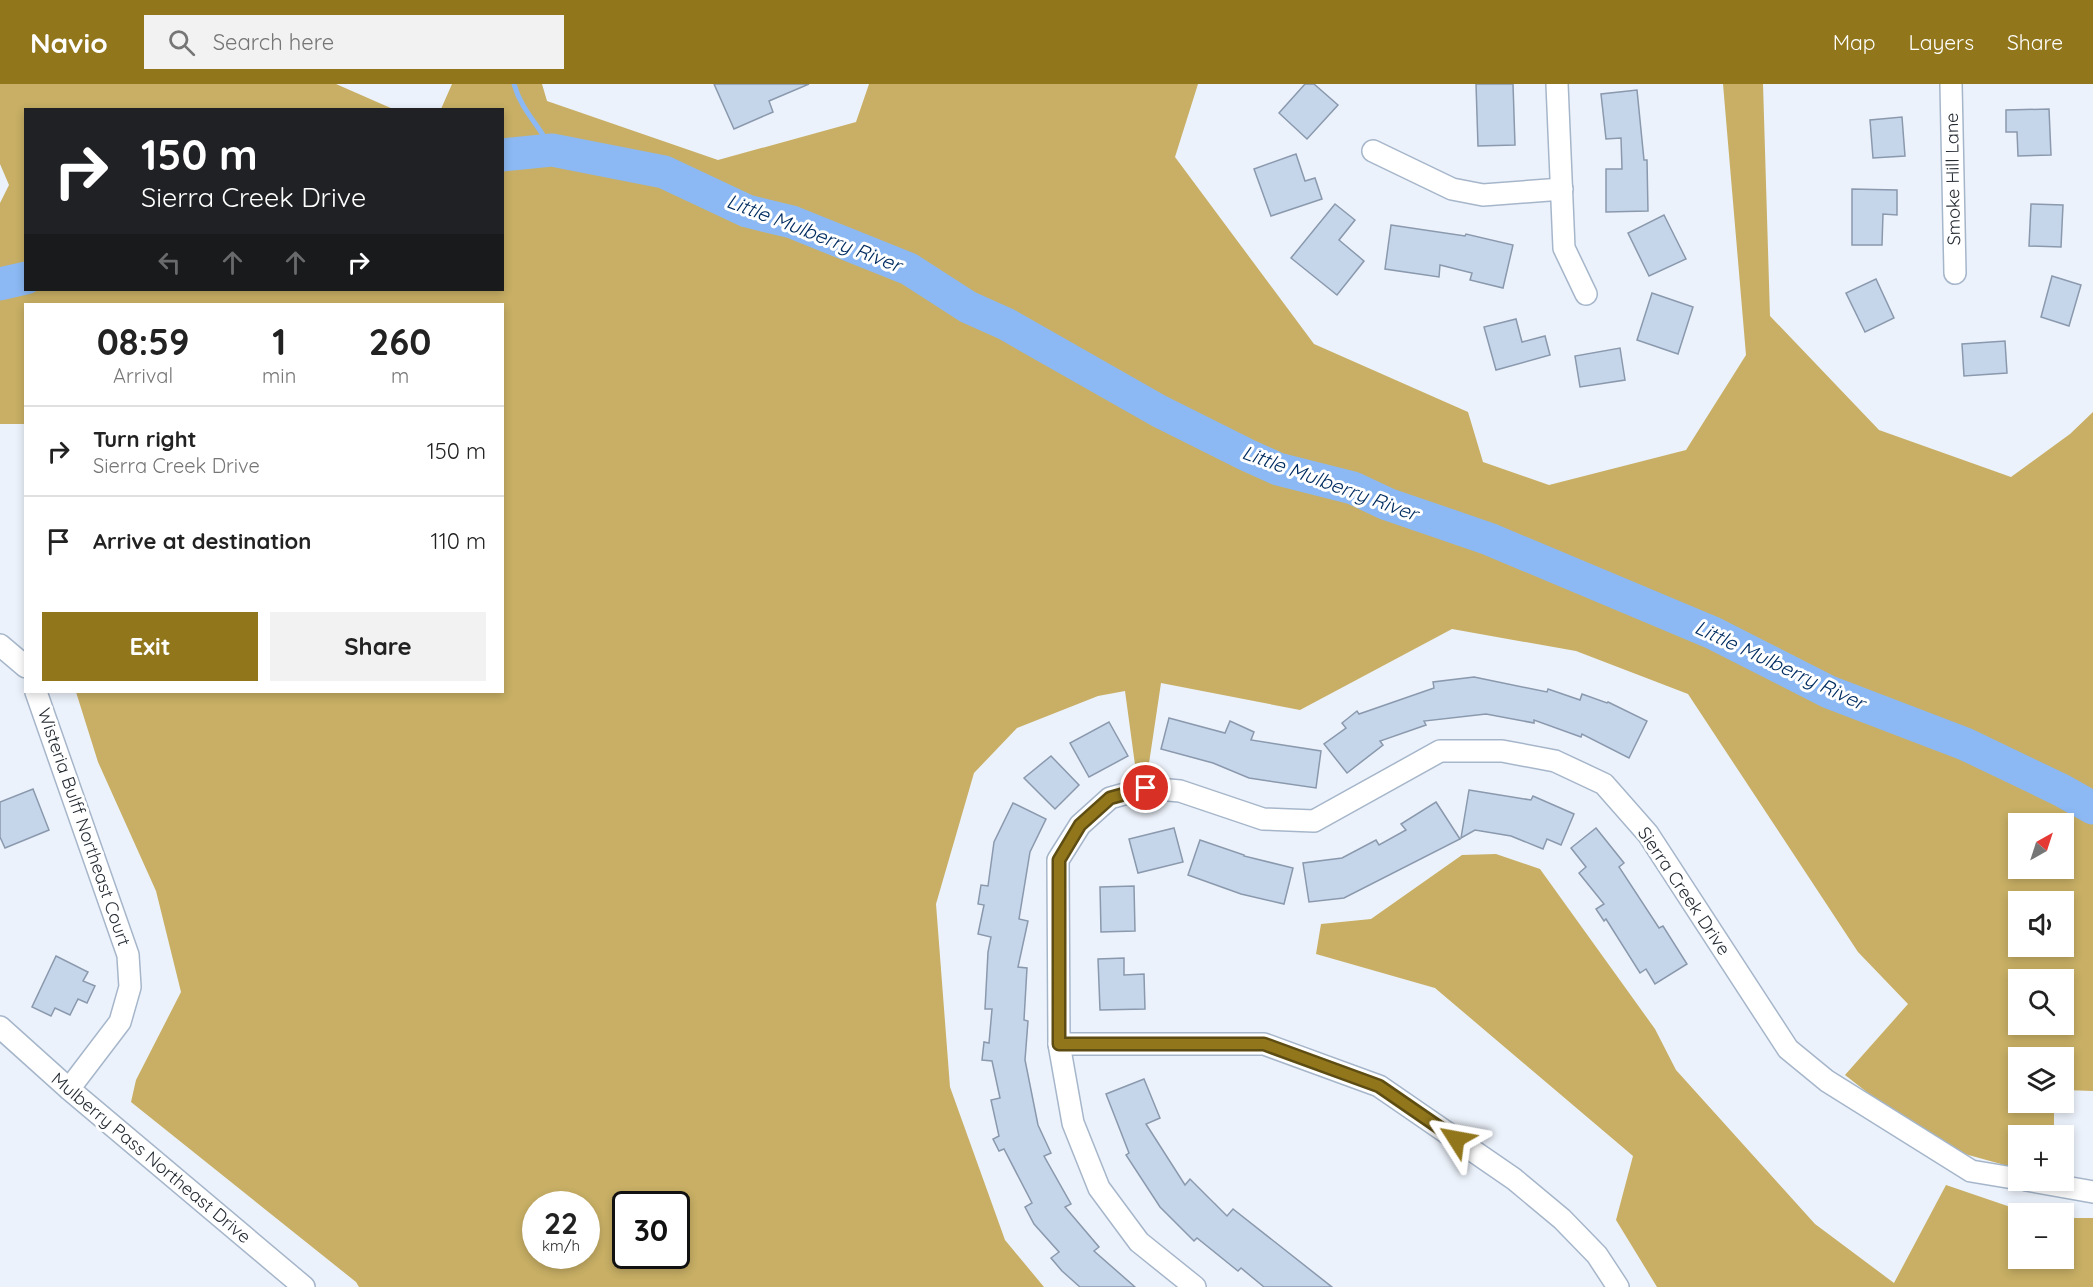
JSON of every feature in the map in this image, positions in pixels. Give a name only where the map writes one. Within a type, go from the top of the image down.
[{"type":"street","points":[[1557,84],[1564,248],[1586,294]]},
{"type":"street","name":"Smoke Hill Lane","points":[[1951,84],[1955,273]]},
{"type":"street","points":[[1373,151],[1452,189],[1483,195],[1562,189]]},
{"type":"street","points":[[0,645],[24,665]]},
{"type":"street","name":"Wisteria Bulff Northeast Court","points":[[36,693],[128,955],[130,987],[120,1022],[69,1089]]},
{"type":"street","name":"Sierra Creek Drive","points":[[1195,1287],[1139,1242],[1099,1188],[1073,1123],[1059,1044],[1059,860],[1080,825],[1110,798],[1146,788],[1180,790],[1263,819],[1314,821],[1440,751],[1502,751],[1555,761],[1604,784],[1648,834],[1788,1049],[1827,1081],[1971,1171],[2008,1177]]},
{"type":"street","name":"Mulberry Pass Northeast Drive","points":[[0,1027],[69,1089],[304,1287]]},
{"type":"street","points":[[1059,1044],[1264,1044],[1379,1086],[1514,1179],[1563,1219],[1597,1255],[1618,1287]]},
{"type":"street","points":[[2074,1189],[2093,1192]]},
{"type":"shaded area","points":[[0,84],[336,84],[391,108],[24,108],[24,291],[504,291],[504,108],[441,108],[452,84],[542,84],[547,101],[718,160],[856,122],[869,84],[1198,84],[1175,157],[1314,344],[1468,412],[1483,462],[1549,485],[1686,450],[1746,355],[1723,84],[1763,84],[1770,316],[1879,430],[2011,477],[2070,434],[2093,412],[2093,1091],[2074,1090],[2074,1047],[2008,1047],[2008,1113],[2054,1113],[2054,1125],[2008,1125],[2008,1166],[1954,1151],[1882,1104],[1845,1075],[1908,1004],[1858,952],[1688,694],[1576,651],[1452,629],[1300,710],[1161,683],[1148,770],[1136,772],[1125,691],[1098,696],[1017,728],[974,773],[936,904],[950,1087],[1005,1240],[1044,1287],[359,1287],[356,1282],[131,1102],[136,1080],[181,992],[156,891],[98,762],[76,693],[504,693],[504,303],[24,303],[24,424],[0,424],[0,203],[9,185],[0,164]]},
{"type":"shaded area","points":[[1496,854],[1540,869],[1655,1029],[1676,1070],[1815,1224],[1894,1283],[1946,1185],[2008,1206],[2008,1269],[2074,1269],[2074,1218],[2093,1218],[2093,1287],[1657,1287],[1616,1220],[1633,1156],[1435,988],[1316,954],[1321,924],[1371,919],[1462,855]]},
{"type":"building","points":[[714,84],[809,84],[769,101],[773,112],[734,129]]},
{"type":"building","points":[[1305,84],[1314,84],[1338,105],[1307,139],[1279,113]]},
{"type":"building","points":[[1476,84],[1513,84],[1515,145],[1478,146]]},
{"type":"building","points":[[1637,90],[1644,160],[1647,160],[1648,211],[1606,212],[1606,169],[1622,169],[1621,138],[1606,139],[1601,94]]},
{"type":"building","points":[[2049,109],[2051,155],[2018,156],[2017,132],[2006,132],[2006,110]]},
{"type":"building","points":[[1902,117],[1905,156],[1873,158],[1870,120]]},
{"type":"building","points":[[1296,154],[1305,181],[1315,178],[1322,199],[1271,216],[1254,169]]},
{"type":"building","points":[[1852,189],[1897,190],[1897,215],[1883,214],[1882,245],[1852,245]]},
{"type":"building","points":[[1335,204],[1355,220],[1339,240],[1364,261],[1337,295],[1291,258]]},
{"type":"building","points":[[2031,204],[2063,205],[2061,247],[2029,246]]},
{"type":"building","points":[[1664,215],[1686,259],[1649,276],[1628,233]]},
{"type":"building","points":[[1391,225],[1465,236],[1466,234],[1513,245],[1503,288],[1470,280],[1472,273],[1440,265],[1439,277],[1385,269]]},
{"type":"building","points":[[2052,276],[2081,285],[2069,326],[2041,317]]},
{"type":"building","points":[[1876,279],[1894,318],[1865,332],[1846,293]]},
{"type":"building","points":[[1652,293],[1693,307],[1678,354],[1637,340]]},
{"type":"building","points":[[1516,319],[1522,342],[1545,336],[1550,355],[1496,370],[1484,327]]},
{"type":"building","points":[[2005,341],[2007,373],[1964,376],[1962,344]]},
{"type":"building","points":[[1620,348],[1625,380],[1580,387],[1575,356]]},
{"type":"building","points":[[1474,677],[1547,692],[1548,689],[1580,700],[1582,694],[1608,702],[1647,721],[1629,758],[1582,734],[1581,737],[1534,720],[1534,723],[1486,714],[1424,721],[1426,725],[1380,741],[1383,745],[1347,773],[1324,744],[1346,728],[1342,723],[1357,711],[1359,714],[1434,688],[1433,682]]},
{"type":"building","points":[[1169,718],[1225,733],[1230,721],[1254,732],[1251,740],[1321,751],[1316,788],[1249,778],[1213,763],[1161,749]]},
{"type":"building","points":[[1109,722],[1128,756],[1089,777],[1070,743]]},
{"type":"building","points":[[1051,756],[1079,785],[1055,809],[1024,778]]},
{"type":"building","points":[[33,789],[49,830],[5,848],[0,837],[0,802]]},
{"type":"building","points":[[1469,790],[1531,800],[1533,796],[1574,814],[1561,845],[1547,839],[1543,849],[1511,836],[1475,830],[1461,838]]},
{"type":"building","points":[[1436,802],[1460,839],[1344,898],[1309,902],[1303,863],[1342,858],[1376,840],[1379,845],[1406,830],[1401,824]]},
{"type":"building","points":[[1013,803],[1046,819],[1030,852],[1019,919],[1028,921],[1018,967],[1027,968],[1024,1020],[1028,1021],[1025,1060],[1038,1125],[1051,1153],[1044,1156],[1071,1204],[1065,1207],[1099,1247],[1094,1251],[1135,1287],[1080,1287],[1062,1271],[1051,1258],[1059,1252],[1034,1224],[1025,1207],[1032,1203],[1004,1149],[999,1151],[993,1139],[999,1136],[991,1100],[1000,1098],[992,1061],[982,1060],[984,1042],[989,1043],[992,1009],[985,1009],[991,937],[978,934],[984,905],[978,904],[981,885],[988,886],[994,842]]},
{"type":"building","points":[[1174,828],[1183,862],[1138,873],[1129,839]]},
{"type":"building","points":[[1596,828],[1624,863],[1619,867],[1659,928],[1663,926],[1687,964],[1655,984],[1646,969],[1640,973],[1606,919],[1604,921],[1596,909],[1604,904],[1579,873],[1586,867],[1571,848]]},
{"type":"building","points":[[1200,840],[1244,856],[1293,868],[1284,904],[1241,894],[1188,875]]},
{"type":"building","points":[[1134,886],[1135,931],[1101,932],[1100,887]]},
{"type":"building","points":[[56,956],[88,972],[83,981],[95,986],[87,1003],[78,999],[70,1015],[55,1008],[51,1016],[32,1007]]},
{"type":"building","points":[[1124,958],[1124,975],[1144,974],[1145,1009],[1100,1010],[1098,959]]},
{"type":"building","points":[[1144,1079],[1160,1118],[1146,1124],[1185,1185],[1190,1179],[1227,1216],[1233,1209],[1332,1287],[1264,1287],[1241,1268],[1238,1271],[1197,1238],[1194,1241],[1160,1207],[1126,1155],[1129,1153],[1106,1094]]},
{"type":"waterway","points":[[514,84],[521,102],[552,150]]},
{"type":"waterway","name":"Little Mulberry River","points":[[504,155],[552,150],[664,172],[747,211],[792,222],[909,269],[968,307],[1006,324],[1159,411],[1247,455],[1278,469],[1353,488],[1387,504],[1489,539],[1713,633],[1829,692],[1965,744],[2093,808]]},
{"type":"waterway","name":"Little Mulberry River","points":[[0,284],[24,278]]},
{"type":"route","points":[[1146,788],[1110,798],[1080,825],[1059,860],[1059,1044],[1264,1044],[1379,1086],[1456,1139]]}]
